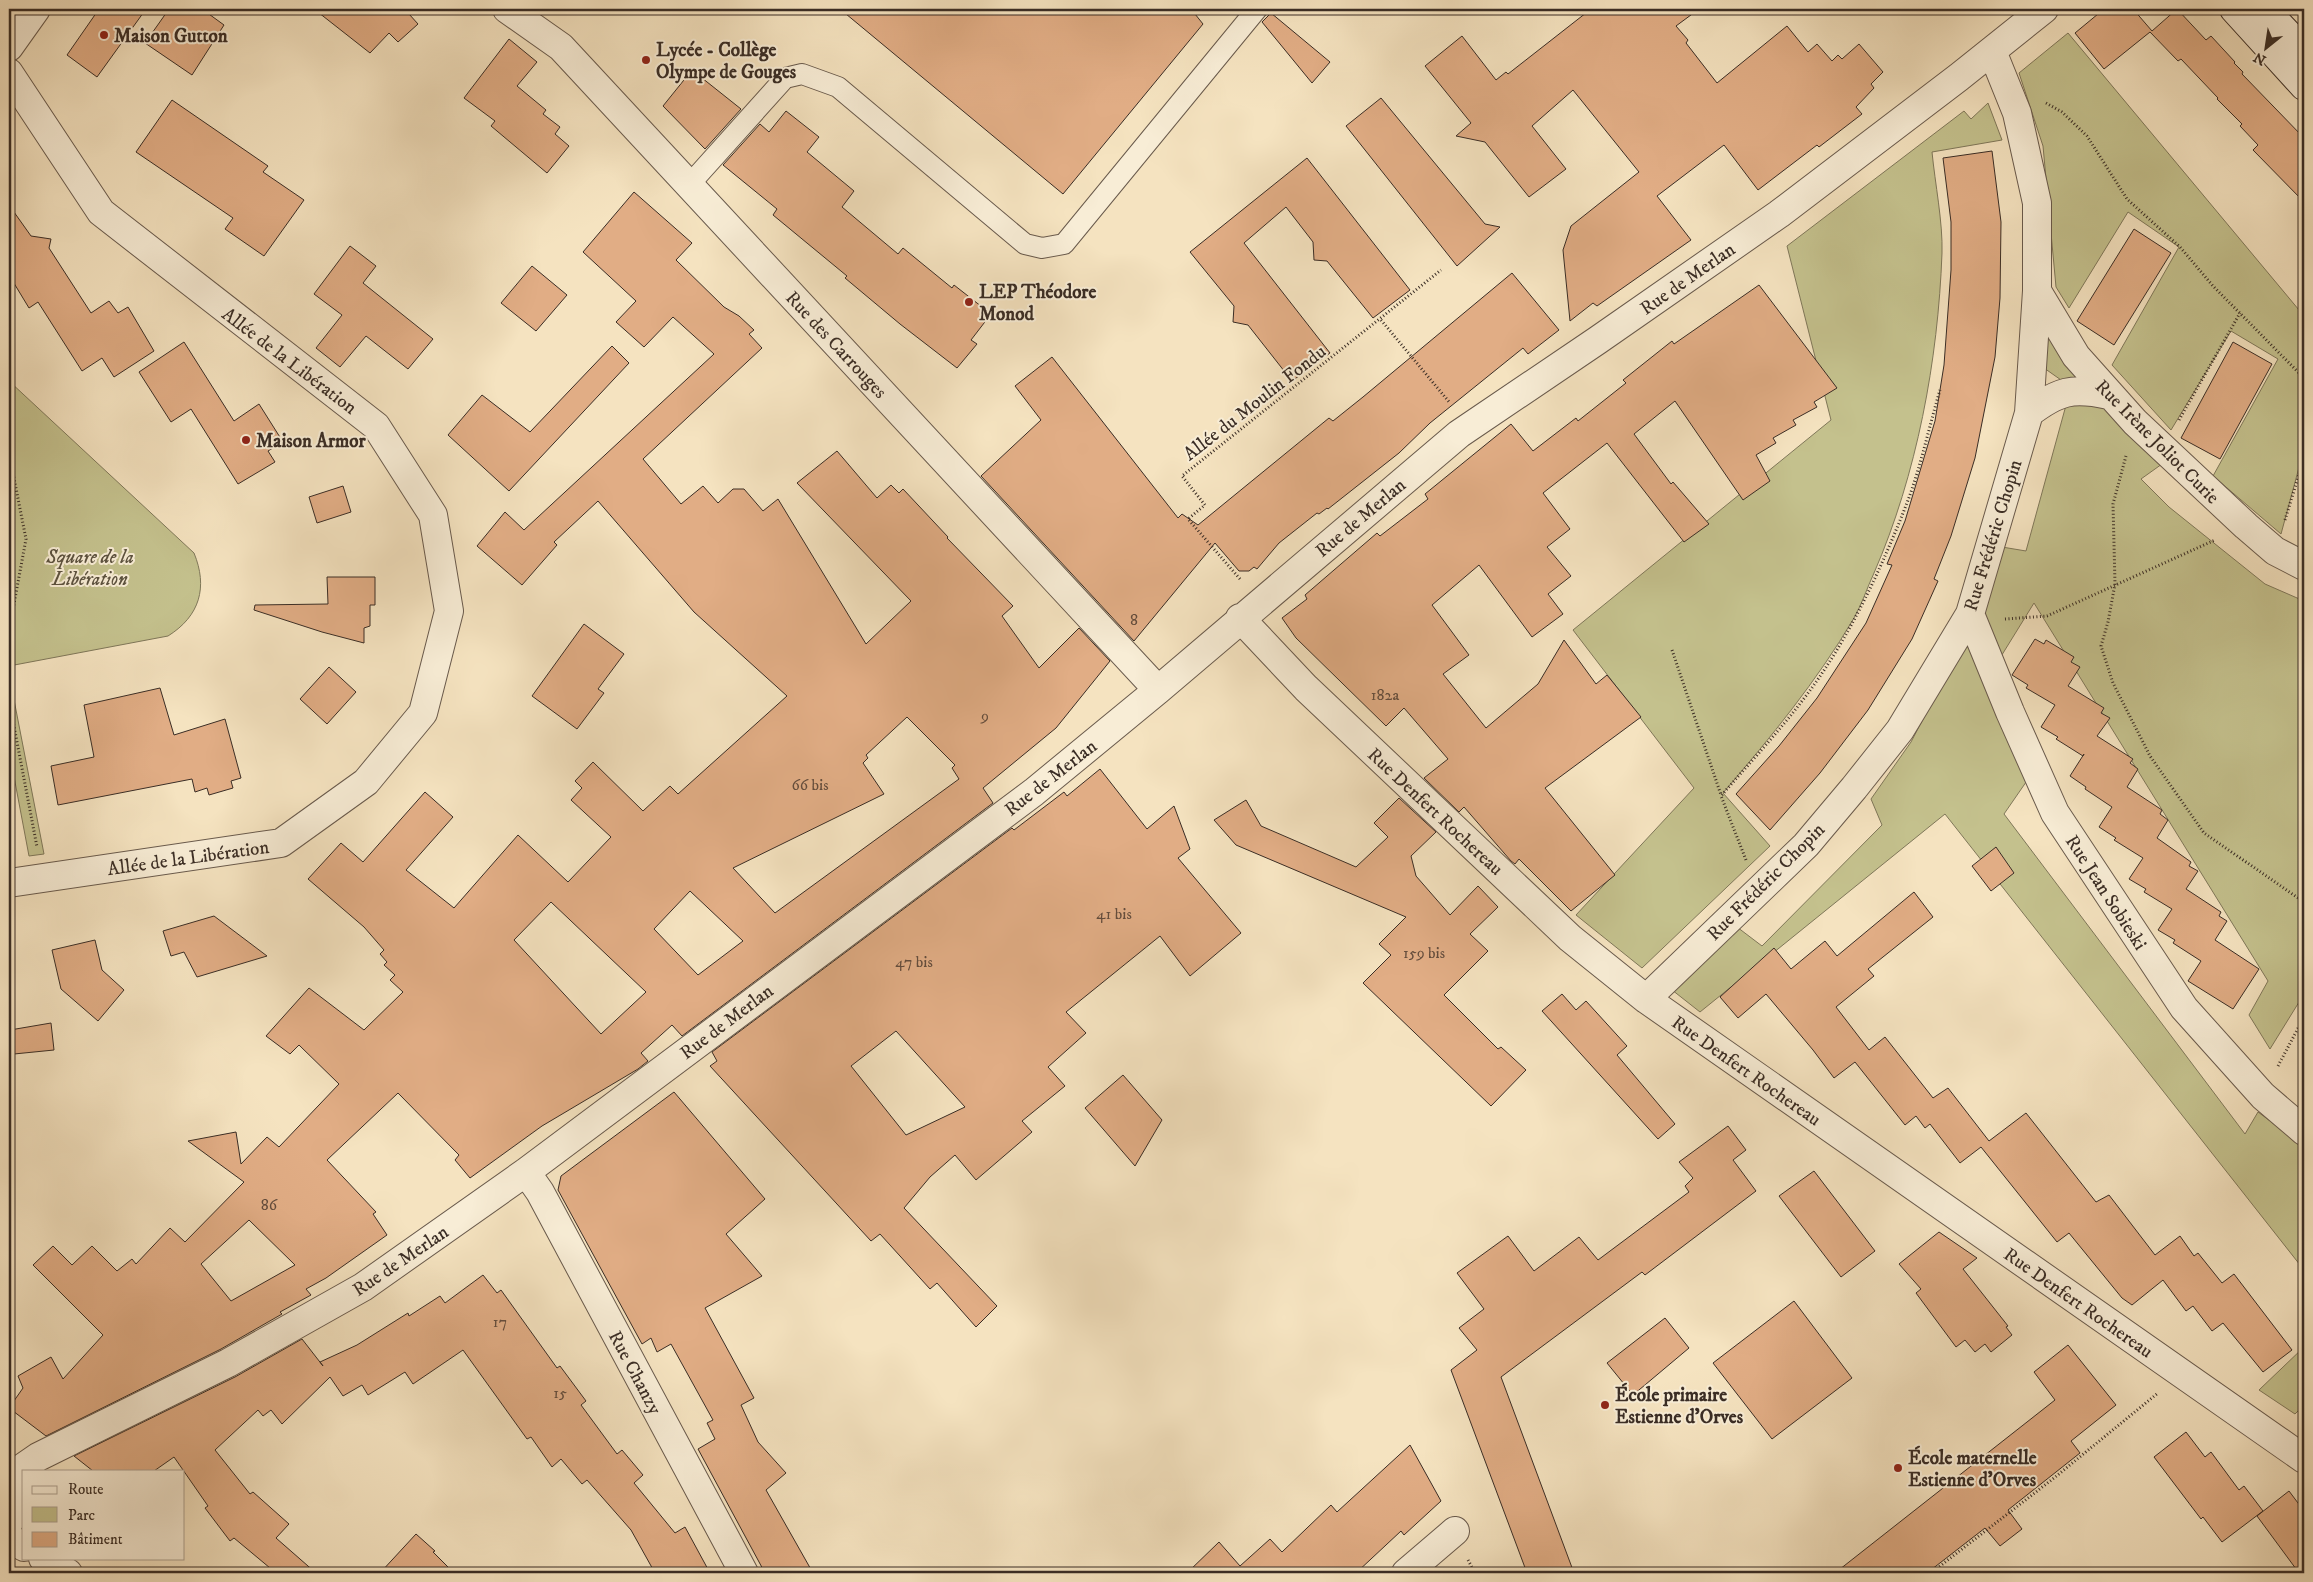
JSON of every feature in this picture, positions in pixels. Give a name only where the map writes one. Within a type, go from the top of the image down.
[{"type":"street","points":[[9,47],[36,9]]},
{"type":"street","name":"Rue des Carrouges","points":[[507,9],[561,47],[1158,690]]},
{"type":"street","name":"Rue de Merlan","points":[[9,1478],[38,1457],[228,1363],[362,1288],[526,1172],[1034,792],[1158,690],[1240,618],[1470,426],[1779,214],[2044,9]]},
{"type":"street","points":[[2234,9],[2304,86]]},
{"type":"street","points":[[2239,9],[2266,29],[2304,68]]},
{"type":"street","points":[[2264,9],[2304,51]]},
{"type":"street","name":"Rue Frédéric Chopin","points":[[1646,999],[1806,845],[1900,730],[1970,614],[2029,413],[2037,291],[2037,203],[2024,136],[2017,113],[1992,51]]},
{"type":"street","name":"Allée de la Libération","points":[[9,73],[101,212],[376,426],[433,515],[450,611],[423,713],[366,782],[281,844],[9,883]]},
{"type":"street","name":"Rue Irène Joliot Curie","points":[[2037,291],[2076,356],[2135,422],[2162,449],[2275,551],[2304,566]]},
{"type":"street","points":[[2029,413],[2050,397],[2071,390],[2086,390],[2109,395]]},
{"type":"street","name":"Rue Jean Sobieski","points":[[1970,614],[2010,712],[2055,812],[2184,1008],[2263,1096],[2304,1131]]},
{"type":"street","name":"Rue Denfert Rochereau","points":[[1240,618],[1306,688],[1570,938],[1646,999],[2183,1375],[2300,1448]]},
{"type":"street","name":"Rue Chanzy","points":[[526,1172],[540,1192],[744,1573]]},
{"type":"street","points":[[9,1478],[13,1506],[9,1522]]},
{"type":"street","points":[[1406,1573],[1455,1531]]},
{"type":"street","points":[[9,1538],[22,1546]]},
{"type":"street","points":[[46,1560],[68,1573]]},
{"type":"lane","points":[[689,184],[785,78],[802,74],[838,87],[1025,244],[1042,248],[1064,244],[1257,9]]},
{"type":"path","points":[[2003,80],[2062,112],[2087,136],[2127,199],[2180,247],[2213,286],[2304,378]]},
{"type":"path","name":"Allée du Moulin Fondu","points":[[1264,598],[1242,581],[1188,519],[1205,505],[1182,476],[1381,320],[1441,270]]},
{"type":"path","points":[[2162,449],[2240,312]]},
{"type":"path","points":[[1381,320],[1470,426]]},
{"type":"path","points":[[1721,796],[1770,740],[1816,682],[1847,632],[1874,579],[1907,502],[1940,390]]},
{"type":"path","points":[[2135,422],[2113,504],[2115,584],[2108,622],[2101,646],[2113,683],[2150,756],[2204,833],[2304,902]]},
{"type":"path","points":[[9,453],[26,538],[9,631]]},
{"type":"path","points":[[2275,551],[2304,458]]},
{"type":"path","points":[[1970,614],[1998,619],[2047,616],[2246,526]]},
{"type":"path","points":[[1672,650],[1721,796],[1758,891]]},
{"type":"path","points":[[9,700],[43,877]]},
{"type":"path","points":[[2263,1096],[2304,1017]]},
{"type":"path","points":[[1931,1573],[2054,1478],[2157,1393],[2183,1375]]},
{"type":"green space","points":[[2068,33],[2304,316],[2304,449],[2281,534],[2213,476],[2278,359],[2231,331],[2171,430],[2112,365],[2179,247],[2128,212],[2069,308],[2056,287],[2043,146],[2019,73]]},
{"type":"green space","points":[[1988,103],[2002,140],[1932,152],[1942,241],[1936,335],[1923,416],[1902,496],[1889,535],[1860,607],[1840,641],[1793,708],[1723,793],[1770,846],[1642,968],[1576,915],[1694,788],[1573,630],[1831,420],[1787,246],[1964,111],[1971,119]]},
{"type":"green space","points":[[2046,322],[2162,464],[2141,479],[2169,507],[2265,584],[2304,601],[2304,994],[2270,1049],[2249,1015],[2268,981],[2034,603],[2000,658],[2042,759],[2004,814],[2245,1134],[2258,1112],[2304,1146],[2304,1270],[1945,814],[1700,1012],[1667,986],[1733,924],[1762,946],[1882,825],[1871,799],[1911,742],[1963,643],[2002,547],[2026,551],[2071,387],[2044,368]]},
{"type":"green space","name":"Square de la Libération","points":[[9,381],[194,553],[200,578],[198,600],[188,619],[168,636],[9,666]]},
{"type":"green space","points":[[9,674],[44,854],[29,856],[9,750]]},
{"type":"green space","points":[[2304,1347],[2304,1405],[2295,1414],[2259,1390]]},
{"type":"building","name":"Maison Gutton","points":[[99,9],[146,9],[97,77],[67,55]]},
{"type":"building","points":[[169,9],[202,9],[224,25],[192,75],[145,43]]},
{"type":"building","points":[[314,9],[414,9],[409,14],[418,24],[398,42],[389,33],[370,53]]},
{"type":"building","points":[[840,9],[1191,9],[1203,24],[1063,194]]},
{"type":"building","points":[[1591,9],[1699,9],[1676,26],[1688,40],[1686,43],[1717,83],[1787,26],[1808,52],[1817,44],[1832,61],[1838,55],[1842,59],[1859,44],[1883,72],[1871,84],[1874,88],[1856,107],[1862,114],[1819,147],[1817,145],[1758,190],[1724,145],[1657,196],[1691,240],[1597,306],[1593,303],[1570,321],[1563,250],[1571,226],[1639,172],[1573,90],[1532,126],[1566,169],[1529,197],[1485,142],[1456,136],[1471,123],[1425,66],[1462,36],[1496,80],[1506,72],[1508,74]]},
{"type":"building","points":[[2104,9],[2133,9],[2152,31],[2177,9],[2206,40],[2211,36],[2235,62],[2243,72],[2242,74],[2304,138],[2304,202],[2253,150],[2258,145],[2240,126],[2242,124],[2181,59],[2178,61],[2150,32],[2104,69],[2075,33]]},
{"type":"building","points":[[1271,13],[1330,62],[1312,83],[1262,22]]},
{"type":"building","points":[[509,39],[537,62],[517,86],[546,110],[543,114],[560,127],[555,134],[569,146],[547,173],[491,126],[495,121],[464,98]]},
{"type":"building","points":[[692,70],[741,109],[705,149],[663,106]]},
{"type":"building","points":[[1381,98],[1485,224],[1500,227],[1457,266],[1346,126]]},
{"type":"building","points":[[172,100],[268,166],[263,172],[304,200],[264,256],[225,229],[233,218],[136,152]]},
{"type":"building","points":[[786,111],[819,137],[807,152],[854,191],[842,207],[898,254],[903,248],[952,288],[954,285],[991,314],[971,340],[977,344],[957,368],[845,278],[847,276],[773,215],[777,209],[723,165],[760,124],[769,132]]},
{"type":"building","points":[[1992,151],[2001,222],[2000,298],[1995,357],[1975,458],[1951,536],[1934,579],[1938,581],[1912,639],[1868,710],[1820,773],[1770,830],[1736,794],[1779,746],[1817,698],[1866,623],[1892,565],[1887,564],[1905,521],[1935,421],[1944,365],[1951,270],[1951,222],[1943,158]]},
{"type":"building","points":[[1307,158],[1410,290],[1373,318],[1327,261],[1314,260],[1313,242],[1286,207],[1244,243],[1330,353],[1292,381],[1248,325],[1233,322],[1234,306],[1190,252]]},
{"type":"building","points":[[634,192],[692,243],[676,260],[724,307],[739,316],[754,330],[749,334],[762,348],[643,459],[681,504],[703,486],[718,503],[733,489],[744,489],[763,511],[778,499],[866,644],[911,601],[797,483],[837,451],[877,498],[891,485],[899,493],[903,489],[947,538],[1013,606],[1002,616],[1039,668],[1079,628],[1110,661],[1056,728],[983,788],[993,803],[682,1036],[672,1025],[641,1053],[648,1061],[638,1069],[542,1126],[470,1178],[455,1160],[459,1155],[398,1093],[327,1160],[376,1212],[373,1214],[387,1235],[326,1278],[306,1289],[311,1295],[280,1312],[282,1314],[221,1349],[46,1436],[9,1408],[23,1388],[18,1376],[51,1357],[63,1379],[103,1335],[33,1265],[53,1246],[72,1265],[92,1246],[117,1271],[132,1259],[136,1264],[170,1228],[185,1242],[244,1182],[188,1141],[236,1132],[241,1164],[267,1137],[279,1147],[339,1084],[299,1045],[290,1054],[266,1036],[309,988],[364,1030],[403,992],[390,980],[395,975],[384,965],[387,962],[380,954],[384,950],[364,927],[308,879],[341,843],[363,862],[425,792],[453,817],[406,870],[454,908],[518,835],[568,882],[611,837],[571,800],[582,788],[575,781],[593,762],[643,811],[670,786],[678,794],[787,696],[694,612],[598,501],[554,542],[557,545],[522,585],[477,546],[505,512],[524,530],[714,354],[673,317],[644,347],[616,322],[636,301],[583,252]],"holes":[[[907,717],[955,765],[952,768],[959,779],[775,913],[733,868],[884,794],[863,763],[868,758],[866,755]],[[690,891],[743,941],[698,975],[654,929]],[[551,902],[646,992],[601,1034],[514,940]],[[249,1220],[295,1265],[231,1301],[201,1264]]]},
{"type":"building","points":[[9,205],[31,236],[51,239],[49,248],[91,313],[109,301],[118,313],[128,307],[154,351],[114,377],[102,358],[82,371],[38,302],[29,308],[9,275]]},
{"type":"building","points":[[2134,229],[2171,253],[2114,345],[2077,321]]},
{"type":"building","points":[[350,246],[376,266],[363,283],[433,339],[408,369],[366,336],[340,367],[316,348],[342,315],[314,294]]},
{"type":"building","points":[[532,266],[567,295],[536,331],[501,303]]},
{"type":"building","points":[[1512,273],[1559,330],[1528,354],[1523,348],[1430,423],[1399,453],[1328,509],[1319,514],[1317,513],[1279,543],[1257,569],[1254,567],[1249,571],[1239,571],[1215,543],[1134,641],[981,476],[1041,420],[1015,386],[1052,357],[1178,518],[1182,514],[1198,525],[1329,418],[1333,421],[1363,397]]},
{"type":"building","points":[[1759,285],[1837,388],[1814,402],[1817,407],[1793,420],[1796,425],[1773,438],[1776,443],[1756,455],[1770,481],[1743,500],[1675,401],[1634,434],[1671,484],[1673,482],[1709,524],[1684,542],[1607,443],[1543,493],[1570,529],[1547,547],[1571,576],[1548,594],[1563,614],[1532,637],[1479,565],[1432,605],[1469,655],[1443,674],[1486,728],[1538,684],[1564,640],[1596,684],[1607,675],[1641,717],[1545,788],[1615,875],[1571,911],[1519,859],[1515,864],[1511,861],[1464,807],[1459,812],[1424,778],[1448,759],[1404,708],[1386,726],[1296,638],[1282,618],[1307,599],[1305,595],[1377,533],[1380,536],[1428,499],[1425,494],[1511,424],[1533,451],[1576,418],[1578,421],[1626,383],[1623,380],[1672,341],[1674,344]]},
{"type":"building","points":[[184,342],[234,421],[259,404],[283,442],[268,451],[275,462],[238,484],[191,409],[171,422],[139,372]]},
{"type":"building","points":[[2233,342],[2272,364],[2220,459],[2181,438]]},
{"type":"building","points":[[612,346],[629,363],[509,491],[448,435],[482,395],[530,432]]},
{"type":"building","points":[[343,486],[351,512],[317,523],[309,497]]},
{"type":"building","points":[[327,577],[375,577],[375,605],[370,605],[370,626],[364,628],[364,643],[322,632],[254,610],[255,605],[328,604]]},
{"type":"building","points":[[584,624],[624,654],[598,689],[604,693],[577,729],[532,696]]},
{"type":"building","points":[[2035,639],[2044,644],[2046,640],[2074,657],[2071,662],[2080,667],[2068,686],[2104,708],[2101,713],[2110,718],[2097,736],[2133,759],[2130,763],[2138,769],[2127,787],[2162,810],[2160,814],[2168,820],[2157,838],[2191,862],[2189,866],[2198,871],[2186,889],[2221,912],[2219,916],[2227,921],[2215,940],[2259,969],[2233,1009],[2188,981],[2201,961],[2173,943],[2175,940],[2158,930],[2172,909],[2144,892],[2146,889],[2129,879],[2143,858],[2114,840],[2116,838],[2099,827],[2112,807],[2085,789],[2086,787],[2070,776],[2083,756],[2041,727],[2055,705],[2026,688],[2028,685],[2012,675]]},
{"type":"building","points":[[329,667],[356,692],[327,724],[300,699]]},
{"type":"building","points":[[160,688],[174,735],[225,719],[241,778],[231,781],[233,788],[209,795],[207,788],[195,792],[192,779],[58,805],[51,766],[94,757],[84,705]]},
{"type":"building","points":[[1100,769],[1147,829],[1174,806],[1190,849],[1178,858],[1241,933],[1190,976],[1160,936],[1066,1012],[1086,1033],[1048,1067],[1065,1086],[1022,1121],[1032,1132],[976,1180],[955,1155],[930,1177],[904,1208],[997,1306],[976,1327],[937,1283],[930,1289],[880,1234],[871,1241],[710,1066],[717,1061],[712,1052],[1012,828],[1014,830],[1064,792],[1067,796]],"holes":[[[896,1031],[965,1107],[906,1135],[851,1066]]]},
{"type":"building","points":[[1399,798],[1436,832],[1411,856],[1416,876],[1450,915],[1478,886],[1498,907],[1470,934],[1488,951],[1444,995],[1498,1049],[1501,1047],[1526,1070],[1491,1106],[1363,983],[1391,955],[1379,944],[1406,917],[1236,845],[1214,820],[1246,800],[1261,826],[1356,867],[1388,837],[1374,823]]},
{"type":"building","points":[[1996,847],[2014,873],[1991,891],[1972,866]]},
{"type":"building","points":[[1914,892],[1933,917],[1868,969],[1874,976],[1836,1007],[1869,1050],[1885,1037],[1933,1098],[1948,1088],[1989,1141],[2026,1113],[2096,1202],[2109,1195],[2155,1255],[2180,1236],[2194,1256],[2198,1253],[2222,1283],[2234,1274],[2292,1350],[2263,1372],[2223,1323],[2212,1331],[2193,1306],[2186,1311],[2163,1280],[2132,1305],[2122,1298],[2069,1233],[2057,1242],[1981,1147],[1960,1163],[1930,1124],[1925,1128],[1916,1116],[1905,1125],[1855,1062],[1834,1078],[1766,994],[1738,1018],[1720,997],[1774,948],[1791,969],[1825,941],[1837,956]]},
{"type":"building","points":[[214,916],[267,956],[197,977],[184,952],[171,956],[163,931]]},
{"type":"building","points":[[95,940],[102,970],[124,990],[98,1021],[61,989],[52,950]]},
{"type":"building","points":[[1562,994],[1576,1010],[1586,1001],[1627,1046],[1617,1055],[1675,1124],[1658,1139],[1542,1011]]},
{"type":"building","points":[[51,1023],[54,1050],[14,1054],[10,1030]]},
{"type":"building","points":[[1123,1075],[1162,1120],[1135,1166],[1085,1108]]},
{"type":"building","points":[[674,1092],[765,1199],[726,1234],[762,1276],[705,1308],[754,1398],[741,1405],[758,1442],[786,1473],[766,1490],[813,1573],[765,1573],[698,1449],[715,1439],[707,1423],[713,1420],[671,1344],[657,1352],[651,1338],[642,1344],[558,1190],[561,1176]]},
{"type":"building","points":[[1728,1126],[1746,1150],[1733,1160],[1756,1191],[1645,1275],[1642,1272],[1501,1377],[1574,1573],[1527,1573],[1451,1370],[1477,1350],[1459,1328],[1484,1309],[1457,1273],[1508,1236],[1534,1271],[1579,1237],[1598,1260],[1689,1192],[1685,1186],[1693,1178],[1679,1162]]},
{"type":"building","points":[[1814,1171],[1875,1251],[1841,1277],[1779,1196]]},
{"type":"building","points":[[1939,1232],[1977,1258],[1963,1269],[2008,1326],[2006,1327],[2012,1335],[1991,1352],[1985,1344],[1975,1352],[1965,1340],[1956,1347],[1916,1293],[1921,1289],[1899,1264]]},
{"type":"building","points":[[483,1275],[497,1293],[501,1290],[557,1368],[560,1366],[586,1401],[581,1405],[617,1454],[622,1450],[643,1475],[634,1483],[675,1533],[685,1527],[710,1573],[655,1573],[631,1530],[587,1480],[582,1484],[561,1459],[552,1467],[531,1437],[527,1439],[463,1350],[413,1384],[405,1372],[368,1395],[362,1385],[343,1396],[330,1377],[282,1424],[271,1410],[263,1416],[258,1410],[215,1450],[250,1494],[253,1492],[289,1524],[276,1538],[316,1573],[276,1573],[234,1538],[230,1541],[205,1508],[208,1506],[185,1473],[185,1470],[183,1470],[174,1457],[155,1470],[92,1470],[74,1456],[235,1377],[302,1339],[323,1366],[320,1362],[357,1345],[408,1313],[409,1316],[440,1296],[445,1303]]},
{"type":"building","points":[[1794,1301],[1852,1378],[1772,1439],[1713,1363]]},
{"type":"building","points":[[1665,1318],[1689,1348],[1633,1395],[1607,1363]]},
{"type":"building","points":[[2068,1345],[2116,1405],[2071,1441],[2080,1453],[2008,1510],[2022,1529],[2000,1546],[1985,1528],[1927,1573],[1835,1573],[2055,1400],[2034,1372]]},
{"type":"building","points":[[2186,1432],[2205,1457],[2211,1452],[2239,1490],[2244,1486],[2263,1511],[2222,1542],[2203,1517],[2201,1519],[2154,1457]]},
{"type":"building","points":[[1410,1445],[1441,1501],[1404,1535],[1401,1531],[1356,1573],[1187,1573],[1219,1542],[1240,1566],[1270,1539],[1282,1552],[1331,1505],[1337,1512]]},
{"type":"building","points":[[2289,1491],[2304,1511],[2304,1573],[2299,1573],[2257,1516]]},
{"type":"building","points":[[416,1534],[435,1551],[433,1552],[454,1573],[380,1573]]},
{"type":"place","name":"Maison Gutton","points":[[104,35]]},
{"type":"place","name":"Lycée - Collège Olympe de Gouges","points":[[646,60]]},
{"type":"place","name":"LEP Théodore Monod","points":[[969,302]]},
{"type":"place","name":"Maison Armor","points":[[246,440]]},
{"type":"place","name":"École primaire Estienne d'Orves","points":[[1605,1405]]},
{"type":"place","name":"École maternelle Estienne d'Orves","points":[[1898,1468]]}]
